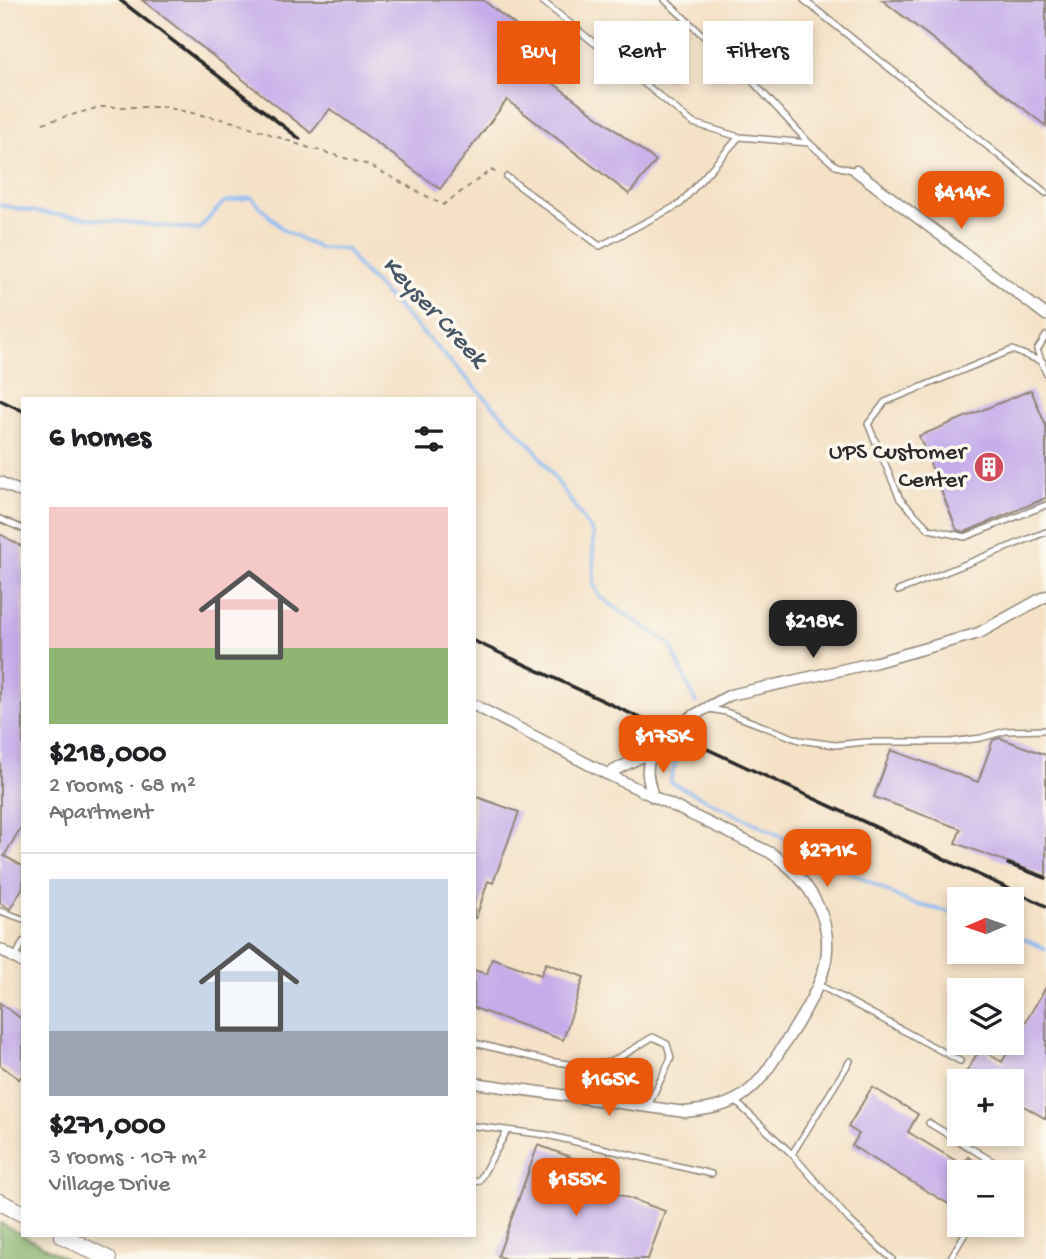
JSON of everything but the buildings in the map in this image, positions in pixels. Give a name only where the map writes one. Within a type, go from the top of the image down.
[{"type":"main road","points":[[0,1202],[21,1213]]},
{"type":"main road","points":[[66,1237],[107,1259]]},
{"type":"street","points":[[856,172],[1046,315]]},
{"type":"street","points":[[0,482],[21,492]]},
{"type":"street","points":[[607,774],[653,751],[676,734],[689,718],[730,695],[877,662],[979,633],[1046,596]]},
{"type":"street","points":[[476,706],[653,797],[771,853],[788,864],[803,880],[821,912],[825,934],[823,972],[794,1029],[760,1081],[736,1099],[716,1108],[685,1112],[476,1083]]},
{"type":"street","points":[[653,751],[646,772],[653,797]]},
{"type":"street","points":[[0,949],[19,960]]},
{"type":"lane","points":[[541,0],[693,123],[739,137],[809,143]]},
{"type":"lane","points":[[665,0],[754,83],[809,143],[836,166],[856,172]]},
{"type":"lane","points":[[804,0],[1046,193]]},
{"type":"lane","points":[[507,177],[600,246],[680,204],[739,137]]},
{"type":"lane","points":[[1046,336],[1037,350],[1046,373]]},
{"type":"lane","points":[[1043,362],[1012,350],[885,402],[868,424],[900,499],[929,529],[965,537],[1046,505]]},
{"type":"lane","points":[[0,519],[21,528]]},
{"type":"lane","points":[[898,591],[1046,533]]},
{"type":"lane","points":[[706,709],[726,712],[799,740],[835,745],[951,742],[1006,731],[1046,730]]},
{"type":"lane","points":[[0,911],[21,918]]},
{"type":"lane","points":[[817,984],[960,1060]]},
{"type":"lane","points":[[476,1043],[539,1058],[588,1065],[608,1062],[653,1037],[667,1044],[671,1058],[647,1108]]},
{"type":"lane","points":[[792,1154],[850,1061]]},
{"type":"lane","points":[[736,1099],[792,1154],[850,1221],[892,1259]]},
{"type":"lane","points":[[929,1123],[990,1160]]},
{"type":"lane","points":[[476,1126],[547,1135],[711,1174]]},
{"type":"lane","points":[[476,1182],[485,1171],[507,1131]]},
{"type":"lane","points":[[950,1259],[963,1237]]},
{"type":"path","points":[[43,123],[100,107],[164,107],[239,123],[303,146],[369,165],[443,205],[491,170],[507,177]]},
{"type":"green space","points":[[0,1223],[21,1234],[21,1237],[66,1259],[0,1259]]},
{"type":"waterway","name":"Keyser Creek","points":[[0,205],[42,213],[198,230],[224,202],[251,197],[283,230],[319,248],[346,249],[357,265],[534,448],[593,533],[594,585],[600,597],[670,644],[696,703]]},
{"type":"waterway","name":"Keyser Creek","points":[[677,758],[670,782],[910,903],[947,911]]},
{"type":"waterway","name":"Keyser Creek","points":[[1024,939],[1046,949]]},
{"type":"railway","points":[[120,0],[300,139]]},
{"type":"railway","points":[[0,400],[21,410]]},
{"type":"railway","points":[[476,642],[1046,906]]},
{"type":"railway","points":[[1008,864],[1046,878]]},
{"type":"place","name":"UPS Customer Center","points":[[989,467]]}]
